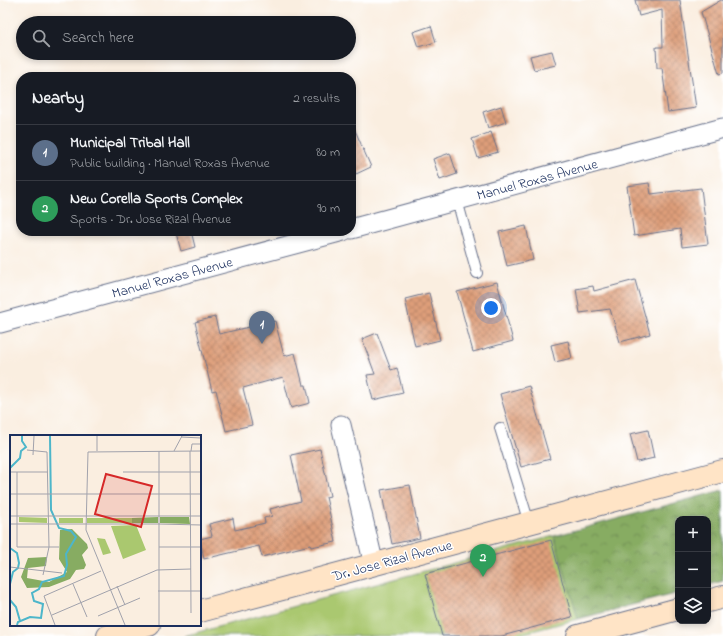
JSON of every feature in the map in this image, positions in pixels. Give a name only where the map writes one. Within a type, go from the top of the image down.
[{"type":"main road","name":"Dr. Jose Rizal Avenue","points":[[201,611],[723,471]]},
{"type":"main road","points":[[711,600],[723,598]]},
{"type":"main road","points":[[578,636],[675,610]]},
{"type":"main road","points":[[108,636],[145,626]]},
{"type":"street","name":"Manuel Roxas Avenue","points":[[356,228],[723,128]]},
{"type":"street","name":"Manuel Roxas Avenue","points":[[0,323],[324,236]]},
{"type":"street","points":[[341,426],[374,565]]},
{"type":"lane","points":[[458,200],[477,273]]},
{"type":"lane","points":[[500,428],[529,523]]},
{"type":"green space","points":[[723,490],[723,581],[711,584],[711,516],[675,516],[675,594],[578,619],[554,536]]},
{"type":"green space","points":[[554,536],[578,619],[513,636],[184,636]]},
{"type":"building","points":[[635,0],[680,0],[696,108],[668,112],[662,68],[657,68],[656,47],[663,47],[662,10],[639,16]]},
{"type":"building","points":[[723,0],[723,73],[719,74],[701,12]]},
{"type":"building","points":[[431,26],[436,42],[418,47],[413,32]]},
{"type":"building","points":[[552,51],[556,65],[534,70],[530,56]]},
{"type":"building","points":[[501,106],[506,122],[488,128],[483,112]]},
{"type":"building","points":[[356,132],[371,167],[356,174]]},
{"type":"building","points":[[491,132],[498,152],[478,158],[472,139]]},
{"type":"building","points":[[450,153],[457,174],[440,180],[433,159]]},
{"type":"building","points":[[649,183],[651,194],[701,188],[708,244],[682,247],[680,229],[634,236],[627,186]]},
{"type":"building","points":[[526,226],[533,260],[507,266],[499,232]]},
{"type":"building","points":[[177,236],[192,236],[195,247],[181,251]]},
{"type":"building","points":[[635,280],[650,334],[620,342],[610,309],[580,313],[576,289],[593,286],[594,291]]},
{"type":"building","points":[[497,282],[513,341],[473,352],[457,292]]},
{"type":"building","points":[[429,293],[440,340],[415,346],[405,299]]},
{"type":"building","points":[[215,317],[219,334],[275,321],[284,356],[295,353],[303,385],[306,385],[310,403],[291,408],[283,377],[243,388],[252,425],[226,431],[216,390],[212,391],[195,322]]},
{"type":"building","points":[[377,333],[391,370],[397,368],[403,393],[373,400],[367,375],[375,374],[362,339]]},
{"type":"building","points":[[568,341],[572,358],[555,362],[551,345]]},
{"type":"building","points":[[529,386],[550,459],[521,467],[500,394]]},
{"type":"building","points":[[648,430],[654,458],[637,462],[630,434]]},
{"type":"building","points":[[320,449],[330,496],[326,497],[336,542],[311,547],[310,545],[262,557],[259,546],[204,559],[201,539],[212,536],[209,524],[233,518],[235,530],[265,523],[264,518],[272,516],[270,509],[301,501],[291,455]]},
{"type":"building","points":[[410,485],[420,538],[392,544],[381,490]]},
{"type":"building","points":[[551,540],[572,617],[502,636],[442,636],[425,574]]},
{"type":"place","name":"Municipal Tribal Hall","points":[[262,344]]},
{"type":"place","name":"New Corella Sports Complex","points":[[483,577]]}]
